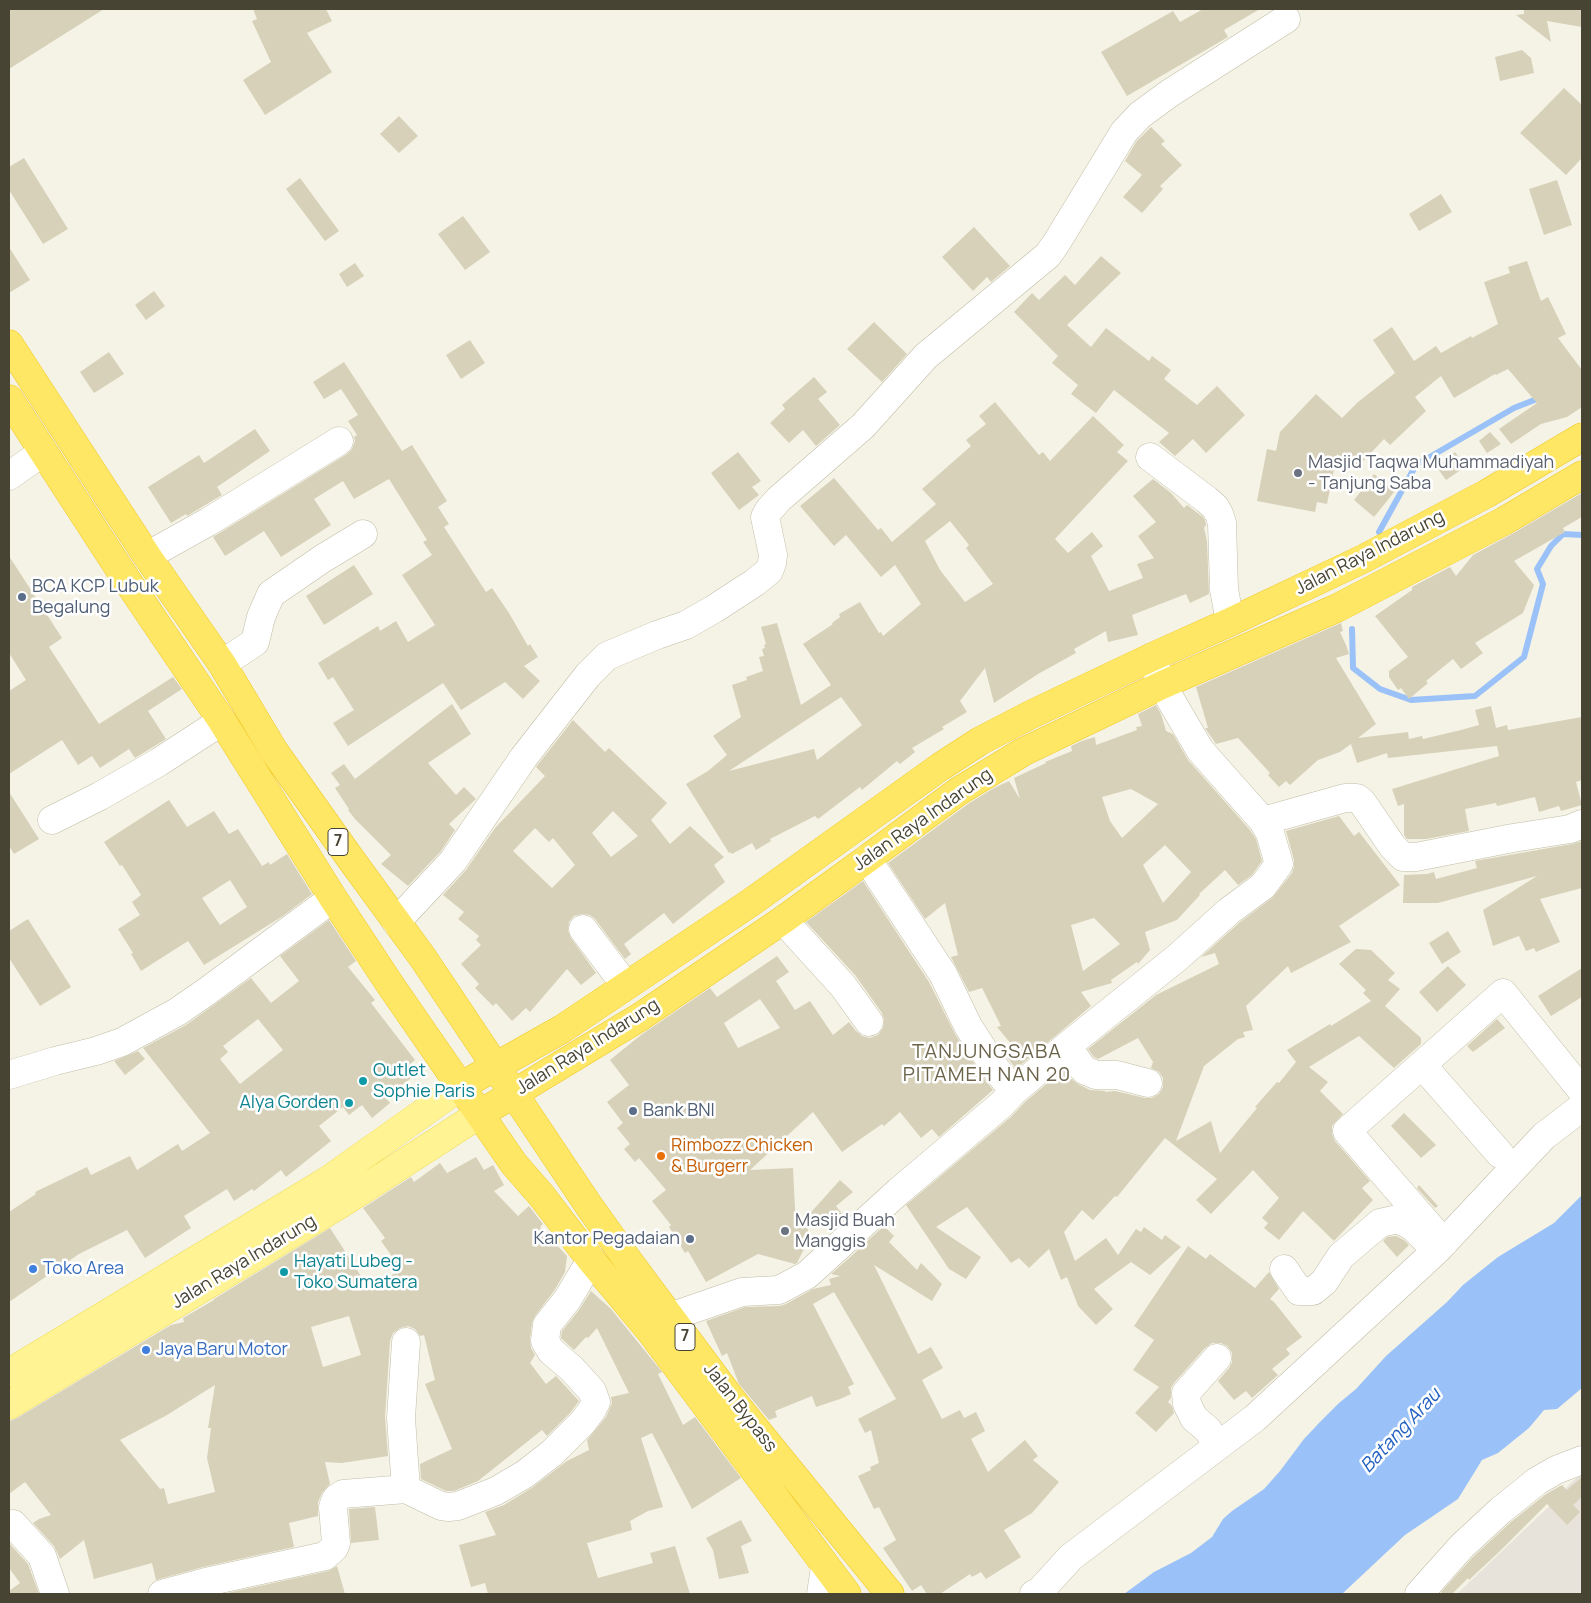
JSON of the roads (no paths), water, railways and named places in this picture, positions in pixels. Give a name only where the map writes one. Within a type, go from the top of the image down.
[{"type":"highway","points":[[9,344],[147,556]]},
{"type":"highway","points":[[11,407],[43,452]]},
{"type":"highway","name":"Jalan Raya Indarung","points":[[461,1086],[562,1029],[750,903],[940,767],[980,741],[1152,657],[1363,559],[1486,494],[1582,437]]},
{"type":"highway","name":"7","points":[[43,452],[122,573],[198,682],[391,986],[461,1086]]},
{"type":"highway","name":"Jalan Raya Indarung","points":[[480,1114],[640,1017],[783,920],[959,791],[1023,752],[1162,685],[1337,608],[1504,521],[1582,474]]},
{"type":"highway","name":"7","points":[[147,556],[222,664],[274,751],[423,958],[497,1067]]},
{"type":"highway","name":"Jalan Bypass","points":[[497,1067],[589,1206],[670,1317],[732,1400],[890,1594]]},
{"type":"highway","name":"Jalan Bypass","points":[[461,1086],[514,1164],[651,1332],[847,1594]]},
{"type":"main road","name":"Jalan Raya Indarung","points":[[9,1373],[327,1181],[461,1086]]},
{"type":"main road","name":"Jalan Raya Indarung","points":[[9,1405],[342,1203],[480,1114]]},
{"type":"street","points":[[396,922],[453,861],[524,757],[588,675],[608,656],[686,625],[738,594],[769,571],[773,555],[765,517],[769,510],[779,499],[863,426],[926,356],[1048,255],[1124,132],[1140,115],[1170,93],[1286,20]]},
{"type":"street","points":[[147,556],[208,522],[339,441]]},
{"type":"street","points":[[9,476],[43,452]]},
{"type":"street","points":[[1150,457],[1207,500],[1215,507],[1219,514],[1222,523],[1224,589],[1230,622]]},
{"type":"street","points":[[222,664],[255,642],[261,617],[271,594],[363,534]]},
{"type":"street","points":[[670,1317],[742,1292],[779,1290],[807,1275],[899,1191],[1002,1104],[1014,1091],[1178,957],[1229,911],[1263,886],[1271,876],[1279,864],[1270,833],[1263,821],[1200,750],[1162,685],[1152,657]]},
{"type":"street","points":[[52,820],[100,796],[159,762],[222,721]]},
{"type":"street","points":[[1263,821],[1345,798],[1357,798],[1362,802],[1393,847],[1403,857],[1416,857],[1570,829],[1582,824]]},
{"type":"street","points":[[867,859],[943,974],[968,1026],[995,1068],[1014,1091]]},
{"type":"street","points":[[9,1075],[55,1061],[96,1052],[122,1042],[177,1012],[334,898]]},
{"type":"street","points":[[783,920],[843,986],[869,1022]]},
{"type":"street","points":[[583,929],[626,986]]},
{"type":"street","points":[[1440,1247],[1347,1131],[1504,993],[1582,1091]]},
{"type":"street","points":[[1067,1046],[1084,1070],[1096,1075],[1117,1075],[1148,1083]]},
{"type":"street","points":[[1422,1065],[1500,1154]]},
{"type":"street","points":[[1034,1594],[1040,1592],[1071,1557],[1255,1418],[1440,1247],[1544,1136],[1582,1107]]},
{"type":"street","points":[[1284,1269],[1299,1291],[1313,1291],[1324,1282],[1341,1256],[1380,1223],[1398,1218],[1440,1247]]},
{"type":"street","points":[[162,1594],[207,1588],[325,1556],[334,1548],[336,1543],[333,1507],[334,1503],[343,1494],[406,1489],[440,1506],[449,1508],[496,1491],[524,1474],[552,1453],[587,1417],[596,1402],[592,1391],[572,1369],[551,1351],[545,1341],[547,1325],[567,1300],[587,1255]]},
{"type":"street","points":[[406,1342],[402,1418],[406,1489]]},
{"type":"street","points":[[1217,1358],[1186,1393],[1187,1404],[1194,1418],[1208,1430],[1218,1446]]},
{"type":"street","points":[[1419,1594],[1462,1546],[1501,1510],[1537,1481],[1556,1470],[1582,1460]]},
{"type":"street","points":[[13,1524],[42,1556],[55,1594]]},
{"type":"street","points":[[821,1594],[825,1567]]},
{"type":"water","name":"Batang Arau","points":[[1582,1195],[1582,1388],[1557,1409],[1544,1410],[1529,1428],[1498,1453],[1482,1460],[1458,1499],[1405,1535],[1342,1594],[1124,1594],[1154,1572],[1191,1553],[1212,1537],[1223,1519],[1264,1489],[1304,1439],[1339,1403],[1356,1389],[1386,1356],[1447,1302],[1463,1285],[1498,1257],[1554,1223]]},
{"type":"waterway","points":[[1379,532],[1416,465],[1514,408],[1542,397]]},
{"type":"waterway","points":[[1352,629],[1353,668],[1380,689],[1411,700],[1475,696],[1524,657],[1543,584],[1537,569],[1551,546],[1563,534],[1582,535]]},
{"type":"place","name":"Masjid Taqwa Muhammadiyah - Tanjung Saba","points":[[1298,473]]},
{"type":"place","name":"BCA KCP Lubuk Begalung","points":[[22,597]]},
{"type":"place","name":"Outlet Sophie Paris","points":[[363,1081]]},
{"type":"place","name":"Alya Gorden","points":[[349,1103]]},
{"type":"place","name":"Bank BNI","points":[[633,1111]]},
{"type":"place","name":"Rimbozz Chicken & Burgerr","points":[[661,1156]]},
{"type":"place","name":"Masjid Buah Manggis","points":[[785,1231]]},
{"type":"place","name":"Kantor Pegadaian","points":[[690,1239]]},
{"type":"place","name":"Toko Area","points":[[33,1269]]},
{"type":"place","name":"Hayati Lubeg - Toko Sumatera","points":[[284,1272]]},
{"type":"place","name":"Jaya Baru Motor","points":[[146,1350]]},
{"type":"district","name":"TANJUNGSABA PITAMEH NAN 20","points":[[987,1064]]}]
